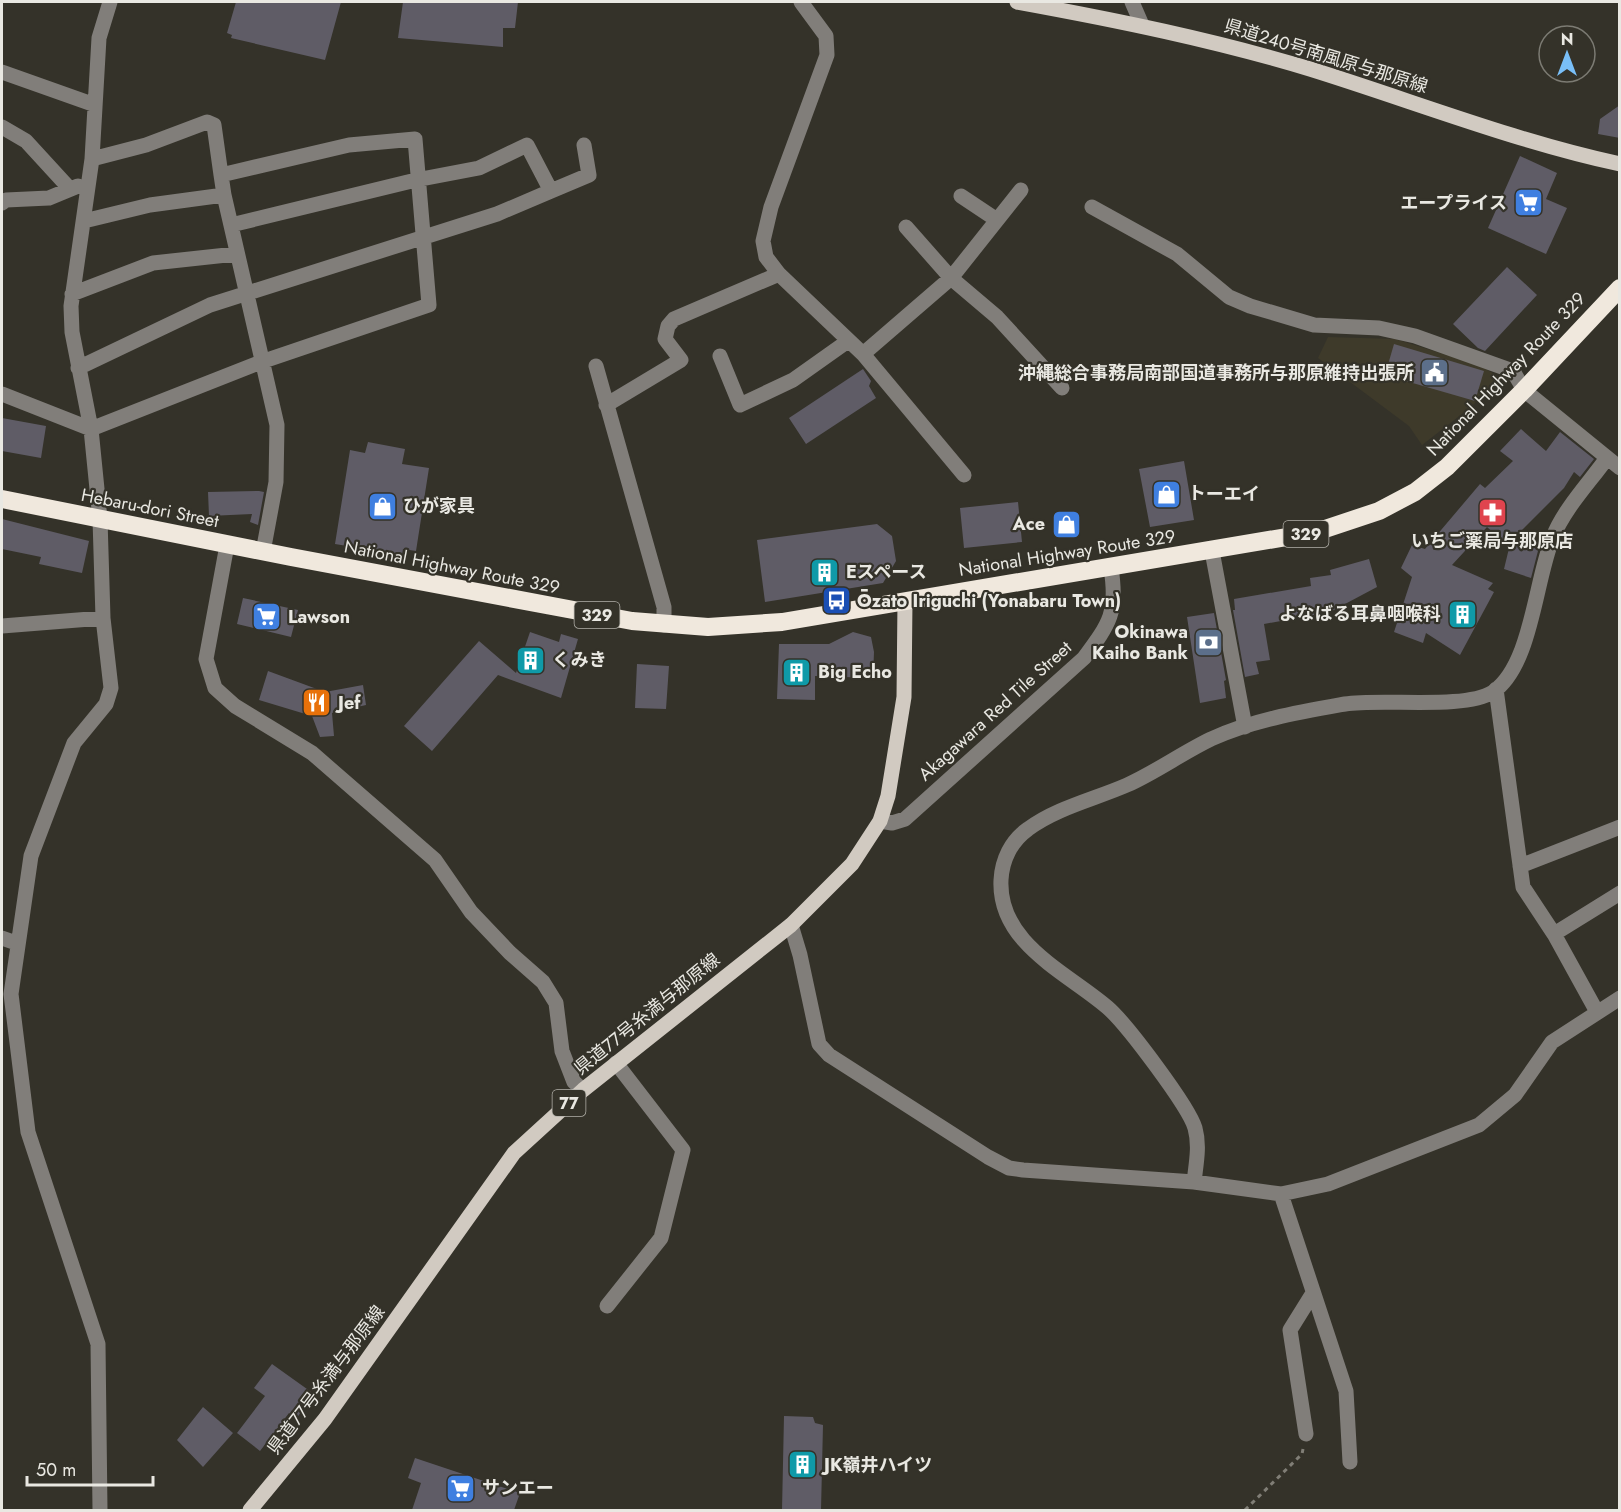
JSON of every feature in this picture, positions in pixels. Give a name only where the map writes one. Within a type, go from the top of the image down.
[{"type":"highway","name":"National Highway Route 329","points":[[291,558],[582,613],[664,625],[708,627],[782,622],[1316,532],[1379,511],[1415,492],[1447,467],[1524,390],[1620,288]]},
{"type":"highway","name":"Hebaru-dori Street","points":[[2,499],[291,558]]},
{"type":"main road","name":"県道240号南風原与那原線","points":[[1017,2],[1142,25],[1311,69],[1528,140],[1620,164]]},
{"type":"main road","name":"県道77号糸満与那原線","points":[[250,1510],[325,1419],[514,1153],[583,1090],[791,925],[852,864],[880,821],[888,796],[902,707],[905,601]]},
{"type":"street","points":[[100,1510],[98,1344],[28,1132],[6,994],[31,856],[74,743],[106,704],[111,688],[103,618],[100,519],[91,429],[72,332],[72,294],[92,159],[99,38],[110,2]]},
{"type":"street","points":[[801,2],[826,36],[827,56],[784,166],[763,241],[766,257],[779,274],[863,354],[964,475]]},
{"type":"street","points":[[1132,2],[1142,25]]},
{"type":"street","points":[[2,72],[95,105]]},
{"type":"street","points":[[92,159],[146,145],[207,122],[214,125],[224,195],[236,254],[277,424],[276,482],[263,552]]},
{"type":"street","points":[[2,127],[26,141],[70,189]]},
{"type":"street","points":[[2,394],[91,429],[261,362],[429,305],[416,180],[415,139],[349,145],[221,175]]},
{"type":"street","points":[[231,225],[416,180],[479,168],[527,145],[551,191]]},
{"type":"street","points":[[78,368],[210,305],[497,214],[589,175],[584,146]]},
{"type":"street","points":[[3,199],[49,198],[89,181]]},
{"type":"street","points":[[863,354],[951,278],[1021,190]]},
{"type":"street","points":[[84,221],[150,206],[224,195]]},
{"type":"street","points":[[961,196],[997,220]]},
{"type":"street","points":[[1092,207],[1177,254],[1229,297],[1314,325],[1379,328],[1415,336],[1513,371],[1524,390],[1620,468]]},
{"type":"street","points":[[906,227],[951,278],[997,316],[1062,388]]},
{"type":"street","points":[[72,294],[153,263],[236,254]]},
{"type":"street","points":[[606,405],[681,360],[665,339],[668,326],[674,318],[779,274]]},
{"type":"street","points":[[720,356],[740,405],[793,380],[848,341]]},
{"type":"street","points":[[596,366],[664,607],[664,625]]},
{"type":"street","points":[[1194,1182],[1198,1146],[1194,1127],[1185,1109],[1128,1029],[1110,1009],[1031,949],[1007,918],[1002,903],[1001,879],[1005,855],[1028,829],[1128,784],[1209,740],[1245,727],[1349,703],[1473,701],[1496,689],[1515,665],[1553,537],[1607,458]]},
{"type":"street","points":[[227,545],[206,659],[215,688],[235,706],[312,753],[435,860],[471,912],[510,953],[543,982],[556,1003],[562,1052],[574,1082],[583,1090]]},
{"type":"street","points":[[1212,551],[1245,727]]},
{"type":"street","name":"Akagawara Red Tile Street","points":[[880,821],[892,823],[905,819],[1084,658],[1099,639],[1114,609],[1116,594],[1111,568]]},
{"type":"street","points":[[2,626],[103,618]]},
{"type":"street","points":[[1496,689],[1523,887],[1554,934],[1597,1012]]},
{"type":"street","points":[[1520,866],[1620,827]]},
{"type":"street","points":[[1554,934],[1620,893]]},
{"type":"street","points":[[791,925],[800,955],[819,1044],[829,1055],[988,1157],[1009,1168],[1023,1170],[1194,1182],[1281,1194],[1328,1184],[1479,1125],[1515,1095],[1552,1042],[1620,998]]},
{"type":"street","points":[[2,938],[16,944]]},
{"type":"street","points":[[607,1306],[661,1238],[683,1150],[616,1064]]},
{"type":"street","points":[[1281,1194],[1346,1391],[1350,1462]]},
{"type":"street","points":[[1306,1434],[1290,1330],[1313,1293]]},
{"type":"path","points":[[1245,1510],[1302,1454],[1306,1434]]},
{"type":"shaded area","points":[[1328,337],[1395,339],[1479,365],[1499,377],[1471,407],[1422,445],[1409,426],[1318,358]]},
{"type":"building","points":[[236,2],[341,2],[325,60],[231,38],[232,35],[227,33]]},
{"type":"building","points":[[403,2],[518,2],[515,28],[503,28],[503,47],[398,38]]},
{"type":"building","points":[[1620,105],[1620,138],[1598,134],[1600,119]]},
{"type":"building","name":"エープライス","points":[[1520,156],[1557,173],[1546,199],[1567,208],[1546,254],[1488,228]]},
{"type":"building","points":[[1507,267],[1537,295],[1485,351],[1478,348],[1453,324]]},
{"type":"building","name":"沖縄総合事務局南部国道事務所与那原維持出張所","points":[[1394,344],[1484,371],[1475,401],[1385,375]]},
{"type":"building","points":[[863,369],[871,381],[869,386],[876,398],[806,444],[789,418]]},
{"type":"building","points":[[2,418],[46,426],[41,458],[2,451]]},
{"type":"building","points":[[1521,429],[1546,451],[1560,432],[1594,459],[1580,477],[1574,472],[1564,488],[1512,540],[1539,547],[1531,578],[1504,569],[1511,540],[1507,545],[1487,527],[1452,565],[1493,583],[1488,589],[1494,592],[1460,655],[1426,633],[1423,643],[1394,632],[1412,577],[1401,568],[1412,545],[1425,549],[1480,484],[1485,488],[1513,461],[1500,451]]},
{"type":"building","name":"ひが家具","points":[[368,442],[405,449],[402,464],[429,468],[416,551],[403,549],[402,555],[335,544],[350,450],[365,453]]},
{"type":"building","name":"トーエイ","points":[[1184,461],[1194,520],[1150,527],[1139,469]]},
{"type":"building","points":[[208,492],[264,492],[258,525],[250,522],[252,514],[209,516]]},
{"type":"building","points":[[1018,502],[1022,542],[964,548],[960,508]]},
{"type":"building","points":[[2,519],[89,541],[82,573],[39,564],[41,557],[2,549]]},
{"type":"building","name":"Eスペース","points":[[877,524],[892,536],[896,561],[883,583],[765,602],[757,540]]},
{"type":"building","points":[[1369,559],[1377,587],[1330,612],[1264,624],[1270,660],[1256,662],[1259,674],[1245,677],[1233,610],[1235,610],[1234,599],[1311,586],[1310,578],[1331,575],[1330,570]]},
{"type":"building","name":"Lawson","points":[[243,598],[298,610],[291,637],[237,624]]},
{"type":"building","points":[[1214,613],[1226,680],[1224,681],[1226,698],[1200,703],[1187,617]]},
{"type":"building","points":[[530,632],[559,642],[561,634],[578,639],[561,698],[498,675],[432,751],[404,726],[479,641],[516,673]]},
{"type":"building","points":[[853,632],[871,637],[874,652],[873,678],[815,676],[815,700],[777,699],[779,644],[829,644]]},
{"type":"building","points":[[637,664],[669,666],[666,709],[635,708]]},
{"type":"building","name":"Jef","points":[[268,671],[325,692],[363,685],[366,705],[332,713],[334,736],[320,737],[312,716],[259,700]]},
{"type":"building","points":[[272,1364],[314,1394],[296,1419],[289,1413],[260,1451],[237,1433],[265,1396],[254,1388]]},
{"type":"building","points":[[203,1407],[233,1433],[203,1467],[177,1440]]},
{"type":"building","name":"JK嶺井ハイツ","points":[[784,1416],[813,1417],[815,1423],[823,1425],[821,1510],[782,1510]]},
{"type":"building","name":"サンエー","points":[[415,1458],[520,1493],[514,1510],[412,1510],[421,1483],[408,1478]]},
{"type":"place","name":"エープライス","points":[[1528,203]]},
{"type":"place","name":"沖縄総合事務局南部国道事務所与那原維持出張所","points":[[1435,373]]},
{"type":"place","name":"トーエイ","points":[[1167,494]]},
{"type":"place","name":"ひが家具","points":[[382,506]]},
{"type":"place","name":"いちご薬局与那原店","points":[[1492,512]]},
{"type":"place","name":"Ace","points":[[1066,524]]},
{"type":"place","name":"Eスペース","points":[[825,572]]},
{"type":"place","name":"Ōzato Iriguchi (Yonabaru Town)","points":[[836,601]]},
{"type":"place","name":"よなばる耳鼻咽喉科","points":[[1462,614]]},
{"type":"place","name":"Lawson","points":[[267,617]]},
{"type":"place","name":"Okinawa Kaiho Bank","points":[[1209,642]]},
{"type":"place","name":"くみき","points":[[531,660]]},
{"type":"place","name":"Big Echo","points":[[797,672]]},
{"type":"place","name":"Jef","points":[[317,703]]},
{"type":"place","name":"JK嶺井ハイツ","points":[[803,1465]]},
{"type":"place","name":"サンエー","points":[[461,1488]]}]
